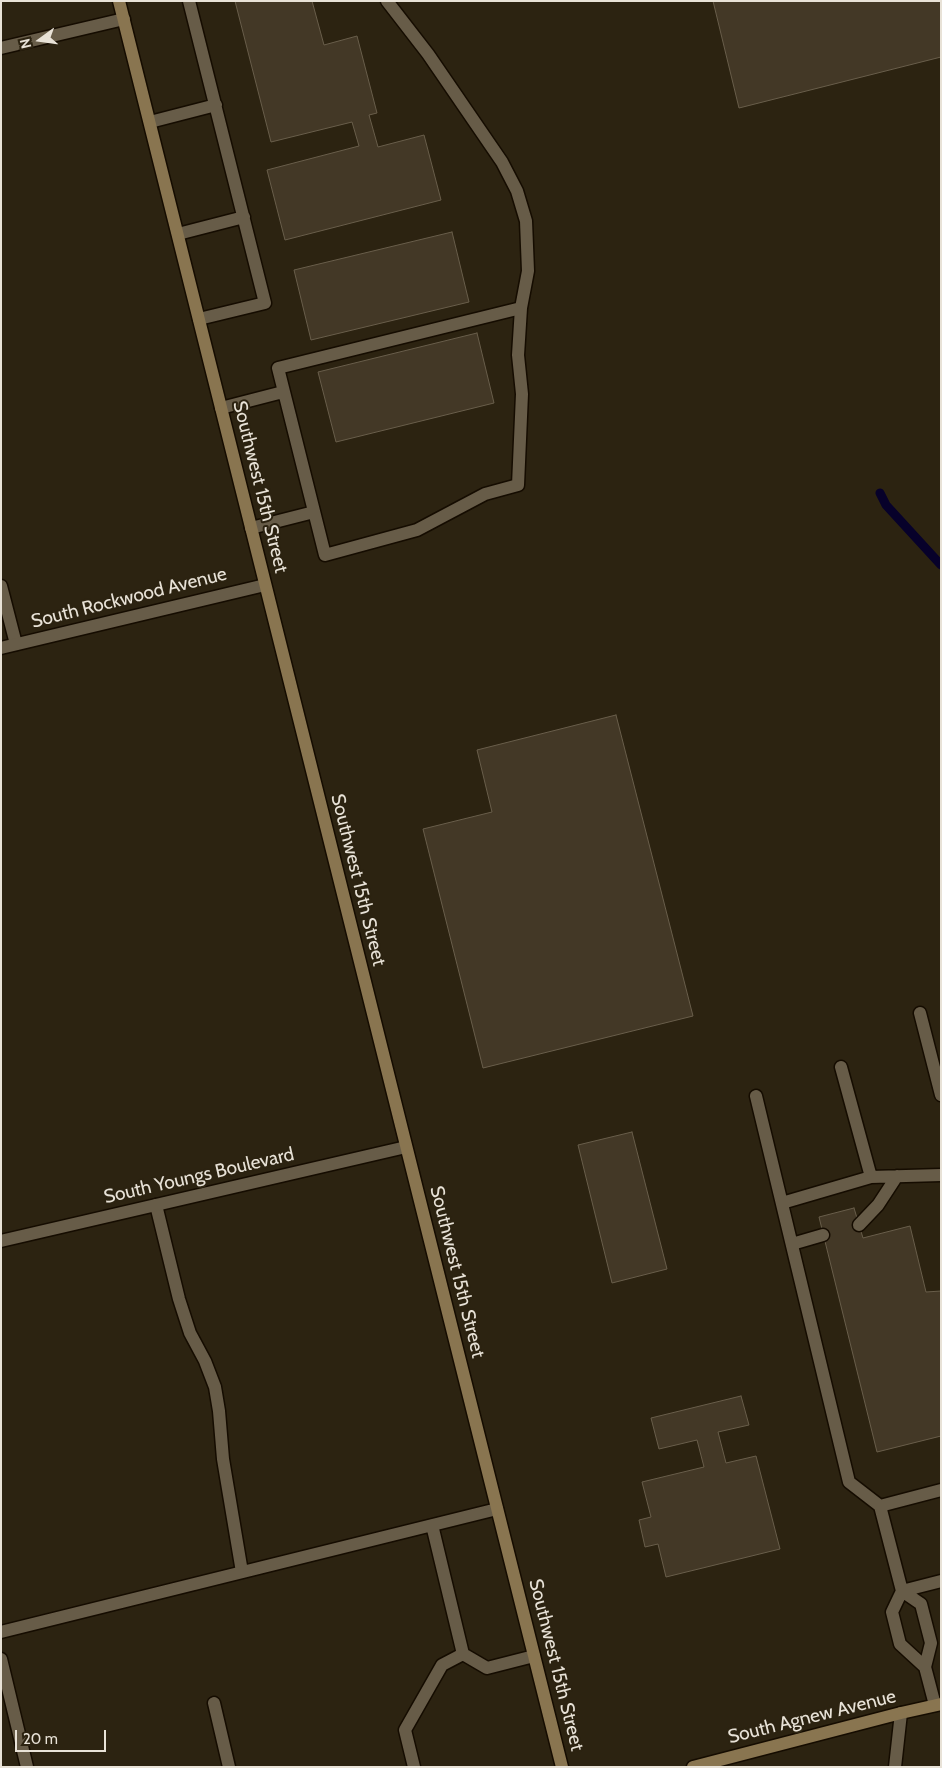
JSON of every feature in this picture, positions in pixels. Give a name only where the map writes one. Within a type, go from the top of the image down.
[{"type":"main road","name":"Southwest 15th Street","points":[[120,1],[562,1767]]},
{"type":"main road","name":"South Agnew Avenue","points":[[693,1767],[901,1712],[938,1705]]},
{"type":"street","points":[[189,1],[265,303],[199,319]]},
{"type":"street","points":[[387,1],[428,54],[502,162],[516,191],[526,221],[528,272],[521,308],[518,355],[522,394],[518,485],[485,494],[417,530],[325,555],[278,368],[521,308]]},
{"type":"street","points":[[1,48],[124,19]]},
{"type":"street","points":[[150,122],[216,105]]},
{"type":"street","points":[[178,234],[244,217]]},
{"type":"street","points":[[221,408],[284,392]]},
{"type":"street","points":[[251,528],[314,512]]},
{"type":"street","name":"South Rockwood Avenue","points":[[1,648],[265,584]]},
{"type":"street","points":[[1,586],[16,644]]},
{"type":"street","points":[[920,1013],[941,1095]]},
{"type":"street","points":[[841,1067],[871,1177]]},
{"type":"street","points":[[756,1096],[849,1482],[880,1506],[902,1591],[892,1612],[900,1644],[925,1666],[938,1705]]},
{"type":"street","name":"South Youngs Boulevard","points":[[1,1241],[406,1147]]},
{"type":"street","points":[[782,1203],[871,1177],[941,1175]]},
{"type":"street","points":[[859,1225],[878,1205],[897,1176]]},
{"type":"street","points":[[156,1205],[178,1299],[190,1333],[205,1361],[215,1387],[223,1459],[242,1572]]},
{"type":"street","points":[[792,1244],[823,1235]]},
{"type":"street","points":[[880,1506],[941,1490]]},
{"type":"street","points":[[1,1632],[497,1509]]},
{"type":"street","points":[[432,1526],[463,1654],[486,1668],[534,1656]]},
{"type":"street","points":[[902,1591],[941,1581]]},
{"type":"street","points":[[902,1591],[921,1604],[931,1643],[925,1666]]},
{"type":"street","points":[[414,1767],[405,1730],[442,1665],[463,1654]]},
{"type":"street","points":[[1,1659],[27,1767]]},
{"type":"street","points":[[214,1702],[229,1767]]},
{"type":"street","points":[[895,1767],[901,1712]]},
{"type":"building","points":[[235,1],[312,1],[324,45],[357,36],[377,113],[369,115],[378,147],[424,135],[441,200],[285,240],[267,170],[359,146],[352,122],[271,142]]},
{"type":"building","points":[[713,1],[941,1],[941,57],[739,108]]},
{"type":"building","points":[[452,232],[469,302],[311,340],[294,270]]},
{"type":"building","points":[[477,333],[494,403],[336,442],[318,372]]},
{"type":"building","points":[[616,715],[693,1016],[483,1068],[423,829],[492,812],[477,750]]},
{"type":"building","points":[[632,1132],[667,1269],[612,1283],[578,1145]]},
{"type":"building","points":[[854,1208],[863,1238],[910,1226],[926,1292],[941,1291],[941,1436],[877,1452],[819,1217]]},
{"type":"building","points":[[741,1396],[749,1425],[718,1432],[726,1463],[756,1456],[780,1549],[666,1577],[658,1544],[645,1547],[639,1520],[651,1517],[642,1482],[704,1467],[697,1440],[659,1449],[651,1418]]},
{"type":"waterway","points":[[880,493],[886,505],[941,565]]}]
